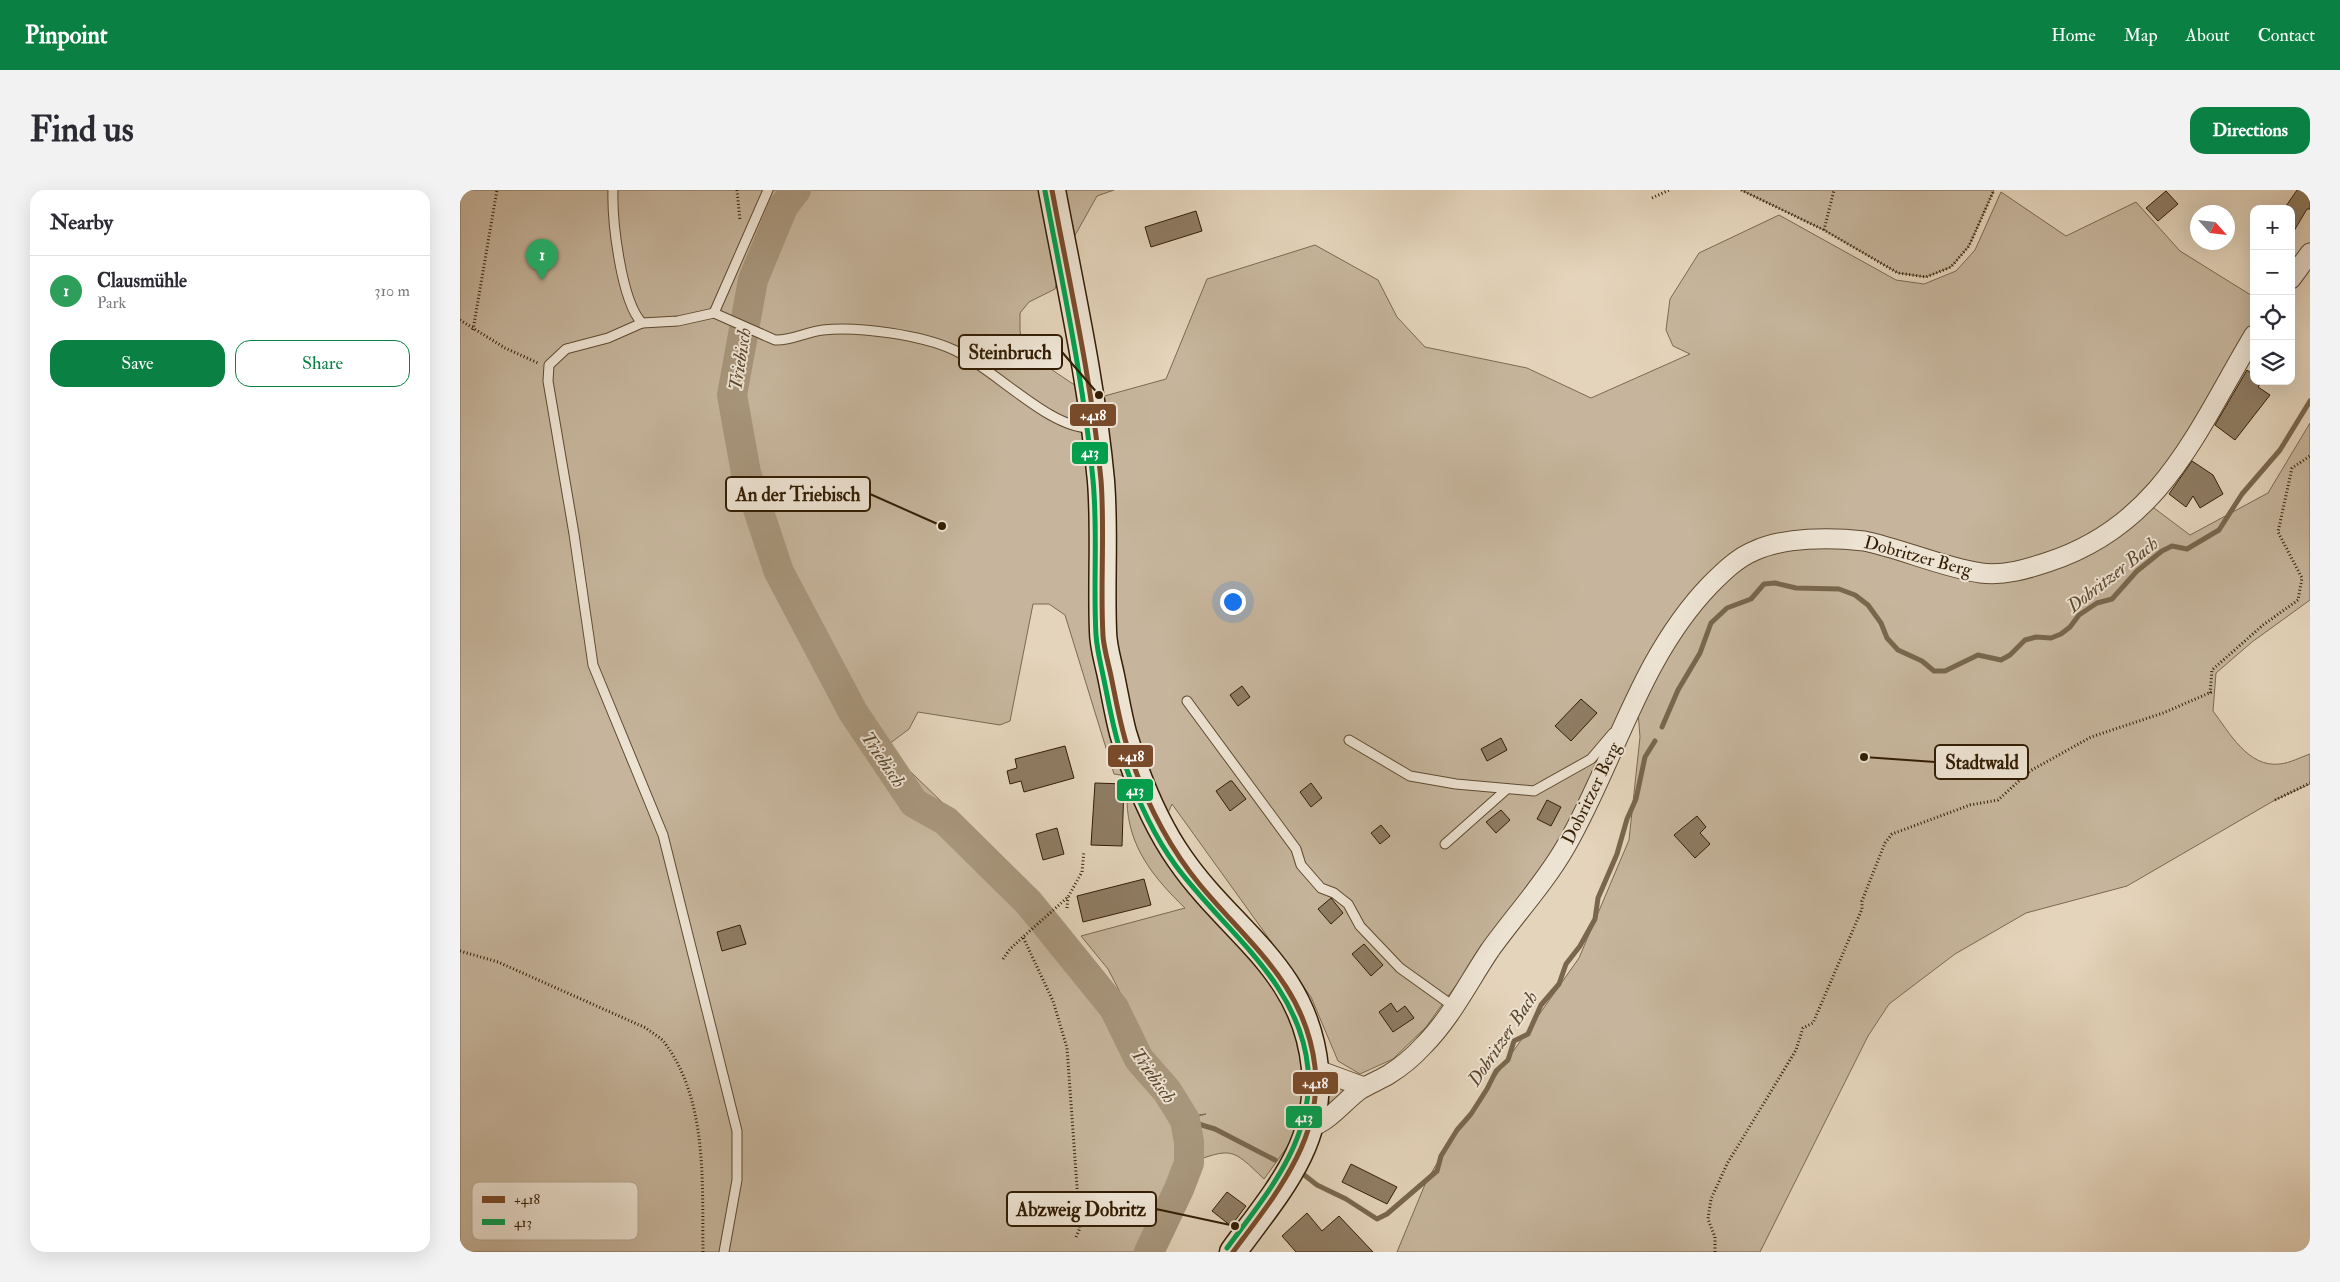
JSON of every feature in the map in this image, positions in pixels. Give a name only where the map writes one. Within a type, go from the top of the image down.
[{"type":"main road","points":[[1052,190],[1089,387],[1101,478],[1104,530],[1103,634],[1123,732],[1160,829],[1181,861],[1269,959],[1290,988],[1305,1018],[1312,1042],[1315,1069],[1315,1100],[1306,1144],[1293,1168],[1232,1252]]},
{"type":"street","points":[[2295,274],[2310,253]]},
{"type":"street","name":"Dobritzer Berg","points":[[1311,1127],[1324,1123],[1347,1099],[1410,1059],[1439,1028],[1495,944],[1559,858],[1586,809],[1626,718],[1664,644],[1681,619],[1721,574],[1742,557],[1755,550],[1806,539],[1845,538],[1883,545],[1982,573],[2024,570],[2061,558],[2100,540],[2145,504],[2168,477],[2251,340]]},
{"type":"street","points":[[1315,1069],[1364,1087]]},
{"type":"lane","points":[[613,190],[619,255],[630,304],[642,323]]},
{"type":"lane","points":[[714,313],[768,190]]},
{"type":"lane","points":[[724,1252],[737,1180],[737,1131],[663,835],[593,665],[548,381],[548,365],[566,349],[608,338],[642,323],[678,321],[714,313],[768,338],[784,341],[822,330],[847,330],[894,334],[932,342],[954,350],[986,369],[1050,414],[1068,424],[1080,428],[1094,428]]},
{"type":"lane","points":[[1187,701],[1296,849],[1301,865],[1321,888],[1334,893],[1348,904],[1360,926],[1400,968],[1453,1006]]},
{"type":"lane","points":[[1349,740],[1410,776],[1507,790],[1534,791],[1591,759],[1626,718]]},
{"type":"lane","points":[[1444,844],[1507,790]]},
{"type":"path","points":[[473,330],[497,190]]},
{"type":"path","points":[[738,190],[742,247]]},
{"type":"path","points":[[1652,198],[1669,190]]},
{"type":"path","points":[[1741,190],[1824,230],[1898,273],[1926,277],[1950,267],[1969,246],[1994,190]]},
{"type":"path","points":[[1824,230],[1834,190]]},
{"type":"path","points":[[460,320],[473,330],[521,356],[548,365]]},
{"type":"path","points":[[1715,1252],[1715,1237],[1708,1219],[1711,1199],[1727,1164],[1796,1050],[1803,1028],[1813,1023],[1862,909],[1862,901],[1885,843],[1892,834],[1970,805],[1998,800],[2030,771],[2091,737],[2163,713],[2212,692],[2212,670],[2263,625],[2298,600],[2302,578],[2278,532],[2292,468],[2310,456]]},
{"type":"path","points":[[2274,800],[2310,783]]},
{"type":"path","points":[[1003,959],[1010,949],[1033,927],[1068,897],[1082,872],[1084,850]]},
{"type":"path","points":[[1067,908],[1068,897]]},
{"type":"path","points":[[1023,937],[1052,1001],[1067,1048],[1080,1228],[1076,1237]]},
{"type":"path","points":[[460,951],[498,962],[646,1028],[663,1041],[680,1068],[696,1112],[702,1189],[703,1252]]},
{"type":"shaded area","points":[[460,190],[1114,190],[1097,196],[1064,255],[1055,289],[1029,302],[1020,313],[1020,331],[1023,348],[1073,384],[1089,387],[1090,400],[1166,379],[1207,279],[1315,245],[1378,280],[1397,317],[1425,347],[1527,368],[1591,398],[1690,354],[1673,346],[1666,330],[1670,299],[1699,253],[1779,215],[1896,280],[1924,284],[1956,271],[1975,250],[2001,192],[2066,236],[2136,202],[2180,251],[2250,295],[2250,330],[2162,474],[2142,499],[2190,535],[2268,493],[2310,423],[2310,600],[2252,642],[2216,673],[2213,711],[2240,747],[2258,760],[2269,764],[2280,764],[2310,754],[2310,784],[2275,800],[2127,886],[2026,913],[1955,954],[1889,1004],[1868,1036],[1760,1252],[1397,1252],[1426,1182],[1452,1138],[1579,958],[1629,840],[1640,737],[1636,686],[1634,685],[1580,804],[1554,849],[1426,1027],[1393,1059],[1360,1074],[1338,1061],[1311,997],[1172,804],[1161,829],[1139,778],[1114,774],[1065,615],[1049,604],[1033,604],[1010,721],[1000,725],[918,712],[909,729],[885,747],[946,806],[946,821],[1029,903],[1114,1008],[1139,1059],[1167,1091],[1185,1120],[1206,1114],[1197,1115],[1189,1100],[1176,1089],[1152,1054],[1108,969],[1081,936],[1185,908],[1153,873],[1132,833],[1127,801],[1139,790],[1157,835],[1195,891],[1267,968],[1296,1018],[1307,1077],[1301,1128],[1264,1179],[1244,1161],[1230,1153],[1214,1155],[1189,1163],[1179,1189],[1149,1252],[460,1252]]},
{"type":"shaded area","points":[[1741,190],[1994,190],[1969,246],[1951,267],[1926,277],[1898,273],[1824,230]]},
{"type":"shaded area","points":[[1334,1085],[1343,1091],[1334,1101],[1329,1103],[1328,1087]]},
{"type":"building","points":[[2297,190],[2310,190],[2310,209],[2307,209],[2295,229],[2295,205],[2287,205]]},
{"type":"building","points":[[2166,191],[2178,204],[2158,221],[2146,208]]},
{"type":"building","points":[[1196,211],[1202,231],[1151,247],[1145,227]]},
{"type":"building","points":[[2247,370],[2250,372],[2250,385],[2259,385],[2258,387],[2270,395],[2235,440],[2215,425]]},
{"type":"building","points":[[2192,461],[2213,475],[2223,494],[2200,508],[2193,496],[2186,507],[2169,494]]},
{"type":"building","points":[[1242,686],[1250,697],[1238,706],[1230,695]]},
{"type":"building","points":[[1581,699],[1597,713],[1571,741],[1555,726]]},
{"type":"building","points":[[1501,738],[1507,750],[1487,761],[1481,749]]},
{"type":"building","points":[[1065,746],[1074,778],[1024,792],[1021,781],[1010,784],[1007,771],[1017,768],[1015,759]]},
{"type":"building","points":[[1230,781],[1246,799],[1230,811],[1216,791]]},
{"type":"building","points":[[1095,783],[1124,784],[1122,846],[1091,845]]},
{"type":"building","points":[[1311,783],[1322,798],[1311,807],[1300,792]]},
{"type":"building","points":[[1547,800],[1561,807],[1551,826],[1537,819]]},
{"type":"building","points":[[1501,810],[1510,820],[1496,833],[1486,822]]},
{"type":"building","points":[[1697,816],[1706,827],[1700,833],[1710,844],[1695,858],[1674,835]]},
{"type":"building","points":[[1381,825],[1390,836],[1380,844],[1371,833]]},
{"type":"building","points":[[1057,828],[1064,854],[1043,860],[1036,834]]},
{"type":"building","points":[[1144,879],[1151,905],[1083,922],[1077,896]]},
{"type":"building","points":[[1331,898],[1343,913],[1331,924],[1318,909]]},
{"type":"building","points":[[740,925],[746,944],[722,951],[717,932]]},
{"type":"building","points":[[1364,944],[1383,965],[1371,976],[1352,954]]},
{"type":"building","points":[[1391,1003],[1397,1012],[1405,1006],[1414,1018],[1393,1032],[1379,1012]]},
{"type":"building","points":[[1351,1164],[1397,1187],[1387,1204],[1342,1182]]},
{"type":"building","points":[[1227,1192],[1246,1206],[1231,1226],[1212,1211]]},
{"type":"building","points":[[1307,1213],[1322,1231],[1339,1216],[1373,1252],[1296,1252],[1282,1236]]},
{"type":"waterway","name":"Triebisch","points":[[796,190],[783,207],[753,280],[732,395],[746,473],[779,572],[853,712],[914,803],[946,821],[1029,903],[1114,1008],[1139,1059],[1167,1091],[1185,1120],[1189,1142],[1189,1163],[1179,1189],[1149,1252]]},
{"type":"waterway","name":"Dobritzer Bach","points":[[1662,727],[1678,690],[1700,653],[1711,623],[1727,608],[1751,599],[1764,584],[1775,583],[1796,588],[1839,589],[1855,595],[1868,605],[1881,623],[1887,638],[1898,650],[1922,661],[1934,671],[1945,671],[1978,655],[2001,660],[2010,655],[2025,640],[2036,637],[2051,638],[2061,634],[2070,627],[2079,615],[2097,603],[2112,599],[2137,571],[2162,551],[2172,546],[2187,549],[2219,530],[2242,494],[2280,450],[2310,401]]},
{"type":"waterway","name":"Dobritzer Bach","points":[[1303,1174],[1317,1185],[1346,1199],[1377,1219],[1387,1214],[1437,1171],[1441,1156],[1457,1130],[1471,1114],[1496,1071],[1508,1060],[1514,1041],[1528,1034],[1541,1005],[1559,984],[1566,964],[1580,946],[1595,919],[1598,898],[1617,854],[1627,819],[1636,799],[1645,757],[1655,741]]},
{"type":"waterway","name":"Dobritzer Bach","points":[[1185,1120],[1215,1129],[1275,1160]]},
{"type":"transit line","name":"+418","points":[[1052,190],[1080,334],[1097,443],[1102,500],[1103,636],[1125,740],[1149,803],[1177,854],[1200,885],[1256,947],[1288,989],[1300,1013],[1309,1038],[1315,1067],[1315,1094],[1311,1119],[1303,1143],[1279,1189],[1233,1252]]},
{"type":"transit line","name":"413","points":[[1045,191],[1072,335],[1089,444],[1094,499],[1097,641],[1118,744],[1126,768],[1151,826],[1167,853],[1195,890],[1257,959],[1291,1010],[1302,1038],[1308,1069],[1308,1095],[1295,1143],[1271,1187],[1227,1248]]},
{"type":"place","name":"Clausmühle","points":[[542,280]]},
{"type":"place","name":"Steinbruch","points":[[1099,395]]},
{"type":"place","name":"An der Triebisch","points":[[942,526]]},
{"type":"place","name":"Stadtwald","points":[[1864,757]]},
{"type":"place","name":"Abzweig Dobritz","points":[[1235,1226]]}]
